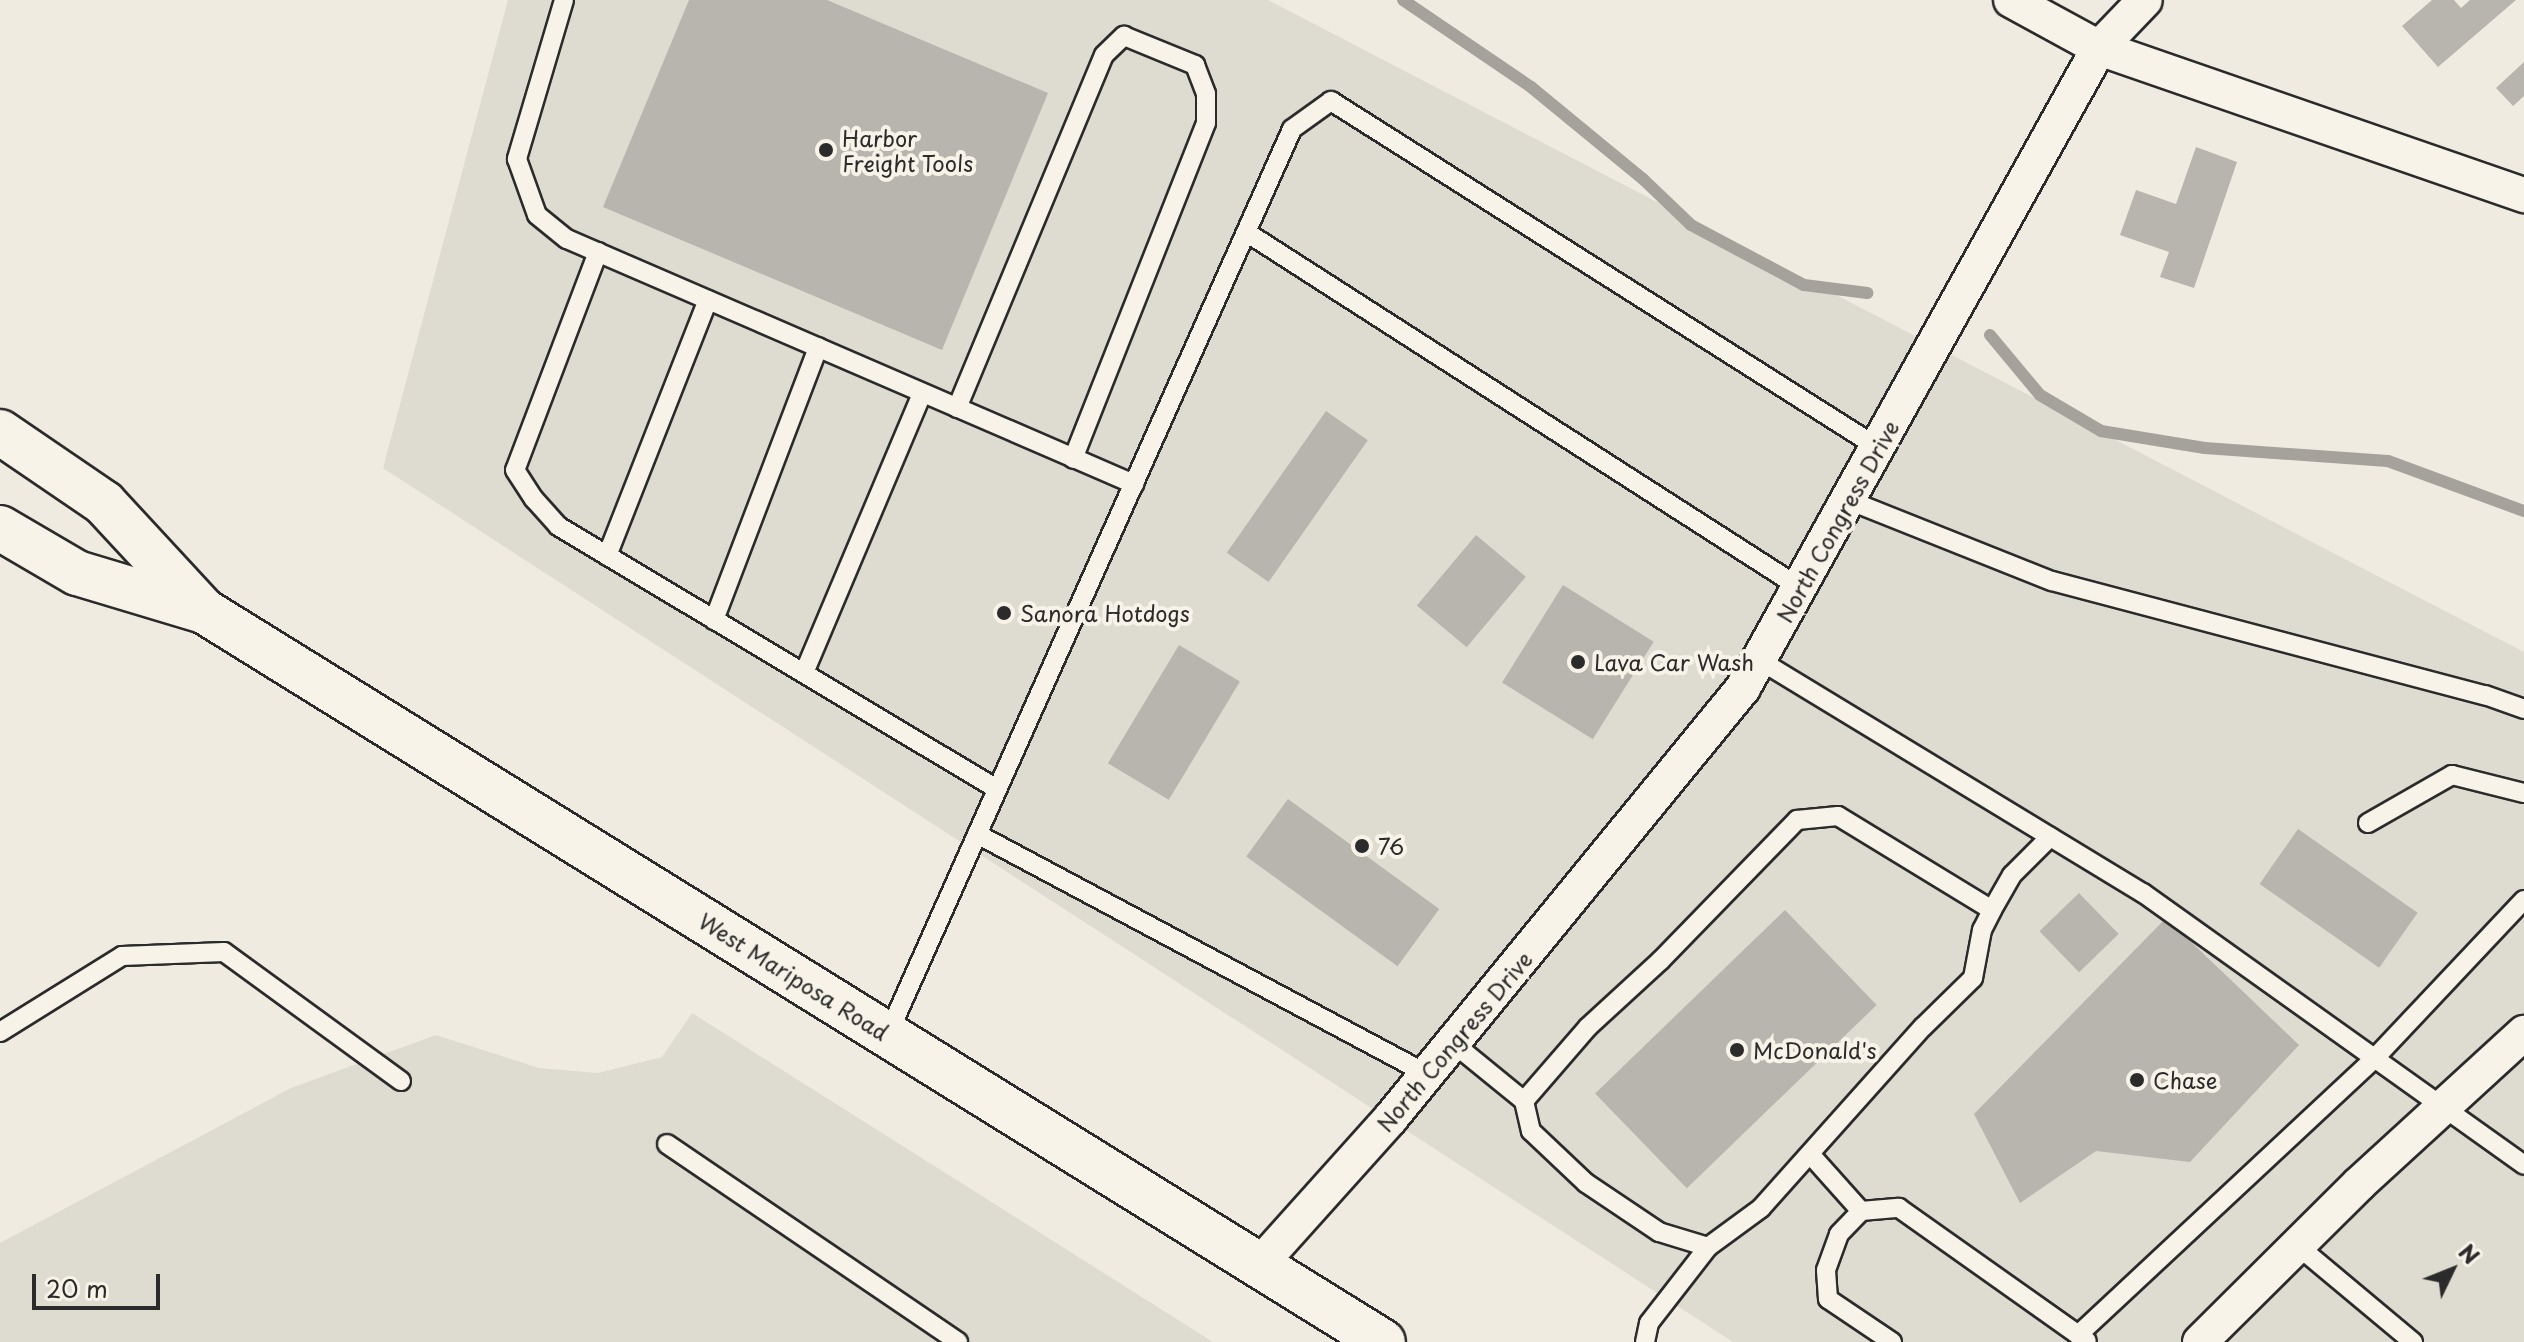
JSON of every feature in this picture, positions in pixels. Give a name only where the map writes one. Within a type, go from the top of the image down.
[{"type":"main road","name":"West Mariposa Road","points":[[0,432],[104,503],[204,611]]},
{"type":"main road","name":"West Mariposa Road","points":[[0,528],[77,573],[204,611],[1383,1342]]},
{"type":"street","points":[[2011,0],[2099,48],[2524,195]]},
{"type":"street","name":"North Congress Drive","points":[[1260,1264],[1453,1043],[1743,688],[1761,661],[1799,587],[2099,48],[2145,0]]},
{"type":"street","points":[[2200,1342],[2524,1033]]},
{"type":"lane","points":[[564,0],[517,159],[537,215],[567,239],[1134,484]]},
{"type":"lane","points":[[957,408],[1104,55],[1124,36],[1195,65],[1206,94],[1206,123],[1073,459]]},
{"type":"lane","points":[[888,1034],[1292,129],[1331,101],[1877,447]]},
{"type":"lane","points":[[1246,232],[1799,587]]},
{"type":"lane","points":[[598,252],[515,470],[534,499],[558,526],[997,789]]},
{"type":"lane","points":[[607,556],[708,300]]},
{"type":"lane","points":[[714,620],[818,347]]},
{"type":"lane","points":[[804,673],[922,393]]},
{"type":"lane","points":[[1848,500],[2052,581],[2485,695],[2524,709]]},
{"type":"lane","points":[[1761,661],[2143,893],[2524,1165]]},
{"type":"lane","points":[[2368,823],[2452,775],[2524,793]]},
{"type":"lane","points":[[1524,1101],[1588,1027],[1660,961],[1797,820],[1838,816],[1992,910]]},
{"type":"lane","points":[[977,834],[1427,1074]]},
{"type":"lane","points":[[1645,1342],[1649,1323],[1708,1247],[1761,1208],[1923,1027],[1973,978],[1982,930],[1992,910],[2012,875],[2050,837]]},
{"type":"lane","points":[[1892,1342],[1828,1299],[1826,1270],[1839,1234],[1861,1211],[1899,1208],[2083,1338],[2373,1060],[2524,900]]},
{"type":"lane","points":[[0,1032],[122,956],[224,952],[401,1081]]},
{"type":"lane","points":[[1453,1043],[1524,1101],[1531,1131],[1586,1183],[1659,1232],[1708,1247]]},
{"type":"lane","points":[[667,1144],[958,1342]]},
{"type":"lane","points":[[1810,1154],[1861,1211]]},
{"type":"lane","points":[[2298,1246],[2413,1342]]},
{"type":"shaded area","points":[[508,0],[1268,0],[2524,652],[2524,1342],[1733,1342],[383,468]]},
{"type":"shaded area","points":[[692,1013],[1213,1342],[0,1342],[0,1243],[291,1088],[436,1035],[539,1068],[598,1073],[662,1057]]},
{"type":"building","name":"Harbor Freight Tools","points":[[689,0],[827,0],[1048,93],[942,350],[603,207]]},
{"type":"building","points":[[2432,0],[2454,0],[2461,8],[2470,0],[2516,0],[2438,67],[2402,26]]},
{"type":"building","points":[[2524,62],[2524,96],[2513,106],[2496,88]]},
{"type":"building","points":[[2196,147],[2237,162],[2194,288],[2160,277],[2169,252],[2120,235],[2136,190],[2176,204]]},
{"type":"building","points":[[1326,411],[1368,440],[1269,582],[1227,553]]},
{"type":"building","points":[[1476,535],[1526,577],[1467,647],[1417,605]]},
{"type":"building","name":"Lava Car Wash","points":[[1563,585],[1654,642],[1593,739],[1502,683]]},
{"type":"building","points":[[1179,645],[1240,682],[1169,800],[1108,763]]},
{"type":"building","points":[[1288,799],[1439,909],[1398,966],[1246,856]]},
{"type":"building","points":[[2298,829],[2418,913],[2379,968],[2260,884]]},
{"type":"building","points":[[2079,893],[2119,934],[2079,972],[2039,931]]},
{"type":"building","points":[[1785,910],[1877,1005],[1687,1188],[1595,1093]]},
{"type":"building","name":"Chase","points":[[2166,918],[2299,1045],[2190,1162],[2096,1151],[2020,1203],[1974,1114]]},
{"type":"waterway","points":[[1403,0],[1531,87],[1643,179],[1691,225],[1804,285],[1867,293]]},
{"type":"waterway","points":[[1990,335],[2040,395],[2101,431],[2205,448],[2388,461],[2524,511]]},
{"type":"place","name":"Harbor Freight Tools","points":[[826,150]]},
{"type":"place","name":"Sanora Hotdogs","points":[[1004,613]]},
{"type":"place","name":"Lava Car Wash","points":[[1578,662]]},
{"type":"place","name":"76","points":[[1362,846]]},
{"type":"place","name":"McDonald's","points":[[1737,1050]]},
{"type":"place","name":"Chase","points":[[2137,1080]]}]
